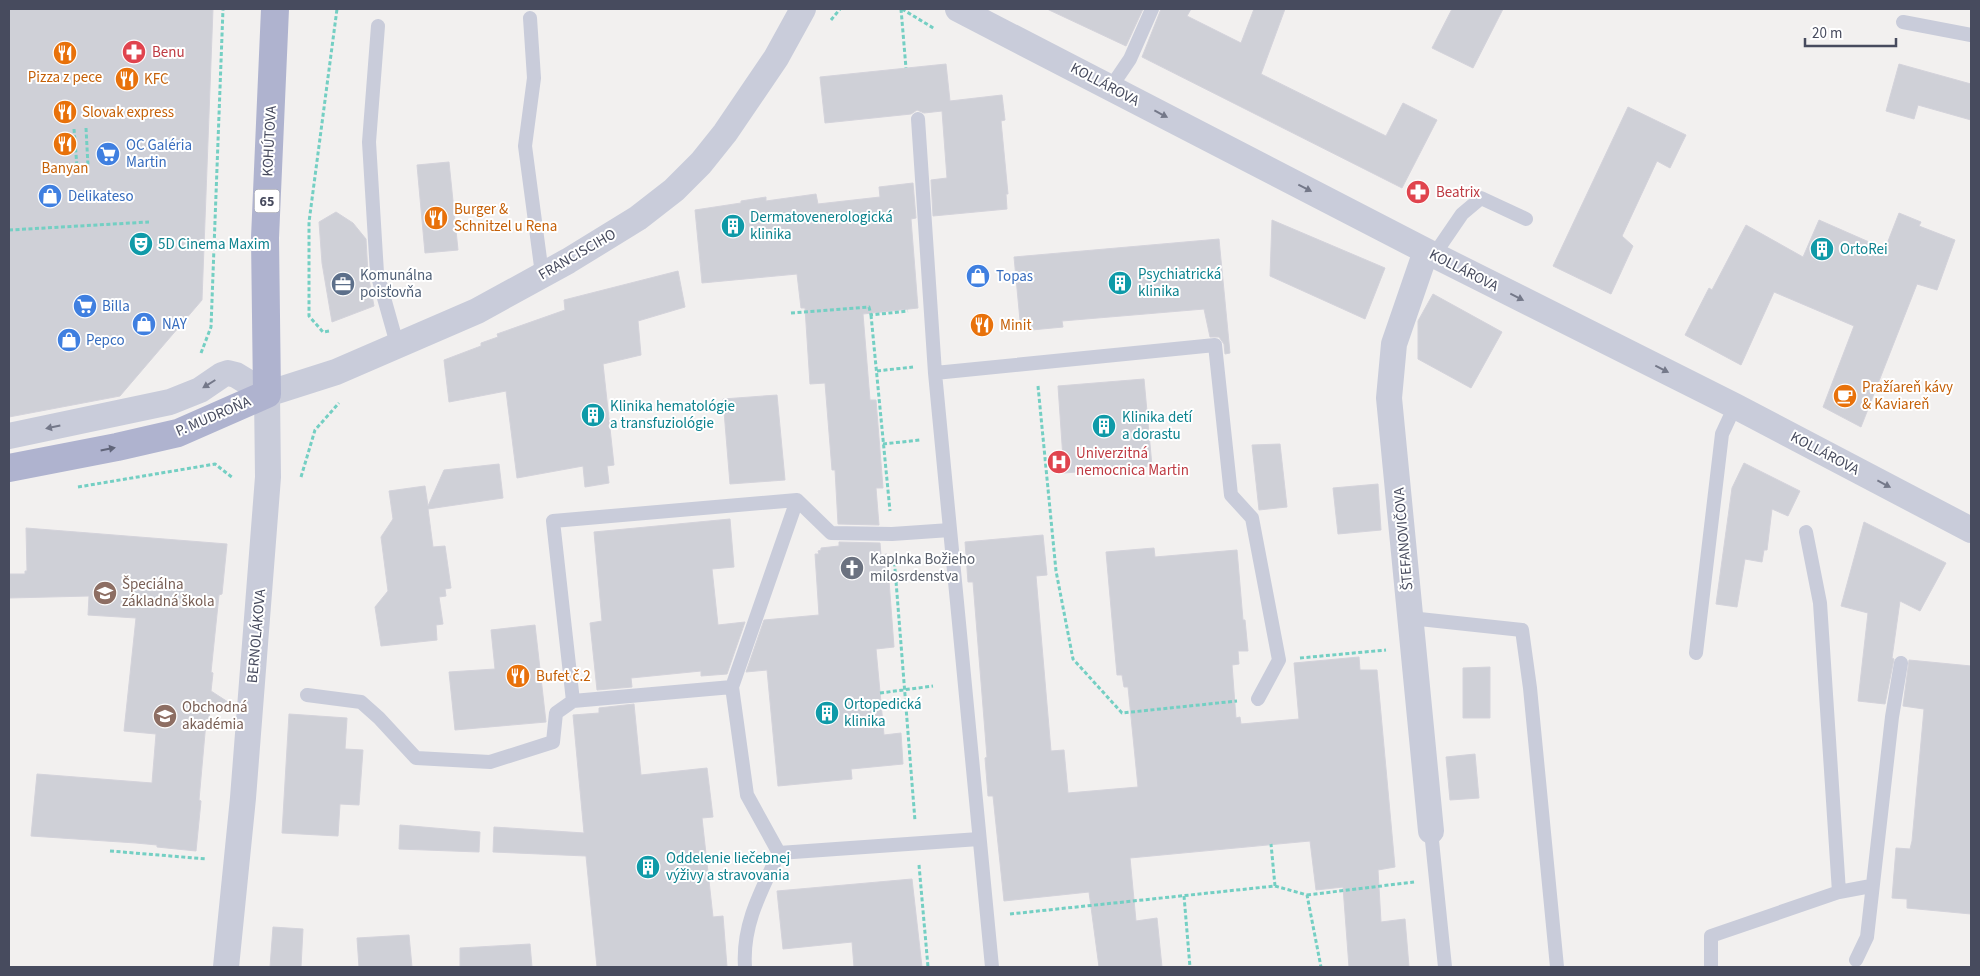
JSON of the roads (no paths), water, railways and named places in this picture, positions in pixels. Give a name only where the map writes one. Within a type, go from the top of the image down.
[{"type":"main road","name":"KOHÚTOVA","points":[[267,394],[265,238],[275,9]]},
{"type":"main road","name":"P. MUDROŇA","points":[[9,468],[178,433],[267,394]]},
{"type":"street","name":"FRANCISCIHO","points":[[267,394],[336,372],[477,311],[568,261],[638,218],[674,190],[701,163],[725,134],[776,58],[804,9]]},
{"type":"street","name":"KOLLÁROVA","points":[[958,9],[1430,253],[1735,406],[1971,530]]},
{"type":"street","name":"ŠTEFANOVIČOVA","points":[[1430,253],[1394,344],[1389,398],[1431,831]]},
{"type":"street","name":"P. MUDROŇA","points":[[9,436],[170,402],[200,390],[228,373],[236,375],[267,394]]},
{"type":"street","name":"BERNOLÁKOVA","points":[[226,967],[242,807],[268,477],[267,394]]},
{"type":"lane","points":[[1111,87],[1130,59],[1152,9]]},
{"type":"lane","points":[[530,18],[534,78],[525,146],[542,274]]},
{"type":"lane","points":[[1903,22],[1971,35]]},
{"type":"lane","points":[[378,26],[369,142],[377,273],[397,344]]},
{"type":"lane","points":[[918,119],[935,373],[992,967]]},
{"type":"lane","points":[[1430,253],[1462,214],[1481,198],[1526,219]]},
{"type":"lane","points":[[935,373],[1215,345],[1231,495],[1252,518],[1279,660],[1258,699]]},
{"type":"lane","points":[[1696,653],[1722,434],[1735,406]]},
{"type":"lane","points":[[573,701],[553,521],[797,500],[831,533],[892,534],[950,530]]},
{"type":"lane","points":[[778,853],[747,795],[732,688],[797,500]]},
{"type":"lane","points":[[1806,532],[1820,603],[1839,892]]},
{"type":"lane","points":[[1410,618],[1522,630],[1530,688],[1557,967]]},
{"type":"lane","points":[[1856,960],[1867,937],[1871,886],[1892,717],[1901,662]]},
{"type":"lane","points":[[307,695],[361,702],[416,758],[490,762],[553,742],[556,713],[573,701],[732,688]]},
{"type":"lane","points":[[1431,831],[1445,967]]},
{"type":"lane","points":[[778,853],[979,839]]},
{"type":"lane","points":[[745,967],[744,948],[754,906],[778,853]]},
{"type":"lane","points":[[1711,967],[1711,936],[1839,892],[1871,886]]},
{"type":"place","name":"Benu","points":[[134,52]]},
{"type":"place","name":"Pizza z pece","points":[[65,53]]},
{"type":"place","name":"KFC","points":[[127,79]]},
{"type":"place","name":"Slovak express","points":[[65,112]]},
{"type":"place","name":"Banyan","points":[[65,144]]},
{"type":"place","name":"OC Galéria Martin","points":[[108,154]]},
{"type":"place","name":"Beatrix","points":[[1418,192]]},
{"type":"place","name":"Delikateso","points":[[50,196]]},
{"type":"place","name":"Burger & Schnitzel u Rena","points":[[436,218]]},
{"type":"place","name":"Dermatovenerologická klinika","points":[[733,226]]},
{"type":"place","name":"5D Cinema Maxim","points":[[141,244]]},
{"type":"place","name":"OrtoRei","points":[[1822,249]]},
{"type":"place","name":"Topas","points":[[978,276]]},
{"type":"place","name":"Psychiatrická klinika","points":[[1120,283]]},
{"type":"place","name":"Komunálna poisťovňa","points":[[343,284]]},
{"type":"place","name":"Billa","points":[[85,306]]},
{"type":"place","name":"NAY","points":[[144,324]]},
{"type":"place","name":"Minit","points":[[982,325]]},
{"type":"place","name":"Pepco","points":[[69,340]]},
{"type":"place","name":"Pražíareň kávy & Kaviareň","points":[[1845,396]]},
{"type":"place","name":"Klinika hematológie a transfuziológie","points":[[593,415]]},
{"type":"place","name":"Klinika detí a dorastu","points":[[1104,426]]},
{"type":"place","name":"Univerzitná nemocnica Martin","points":[[1059,462]]},
{"type":"place","name":"Kaplnka Božieho milosrdenstva","points":[[852,568]]},
{"type":"place","name":"Špeciálna základná škola","points":[[105,593]]},
{"type":"place","name":"Bufet č.2","points":[[518,676]]},
{"type":"place","name":"Ortopedická klinika","points":[[827,713]]},
{"type":"place","name":"Obchodná akadémia","points":[[165,716]]},
{"type":"place","name":"Oddelenie liečebnej výživy a stravovania","points":[[648,867]]}]
